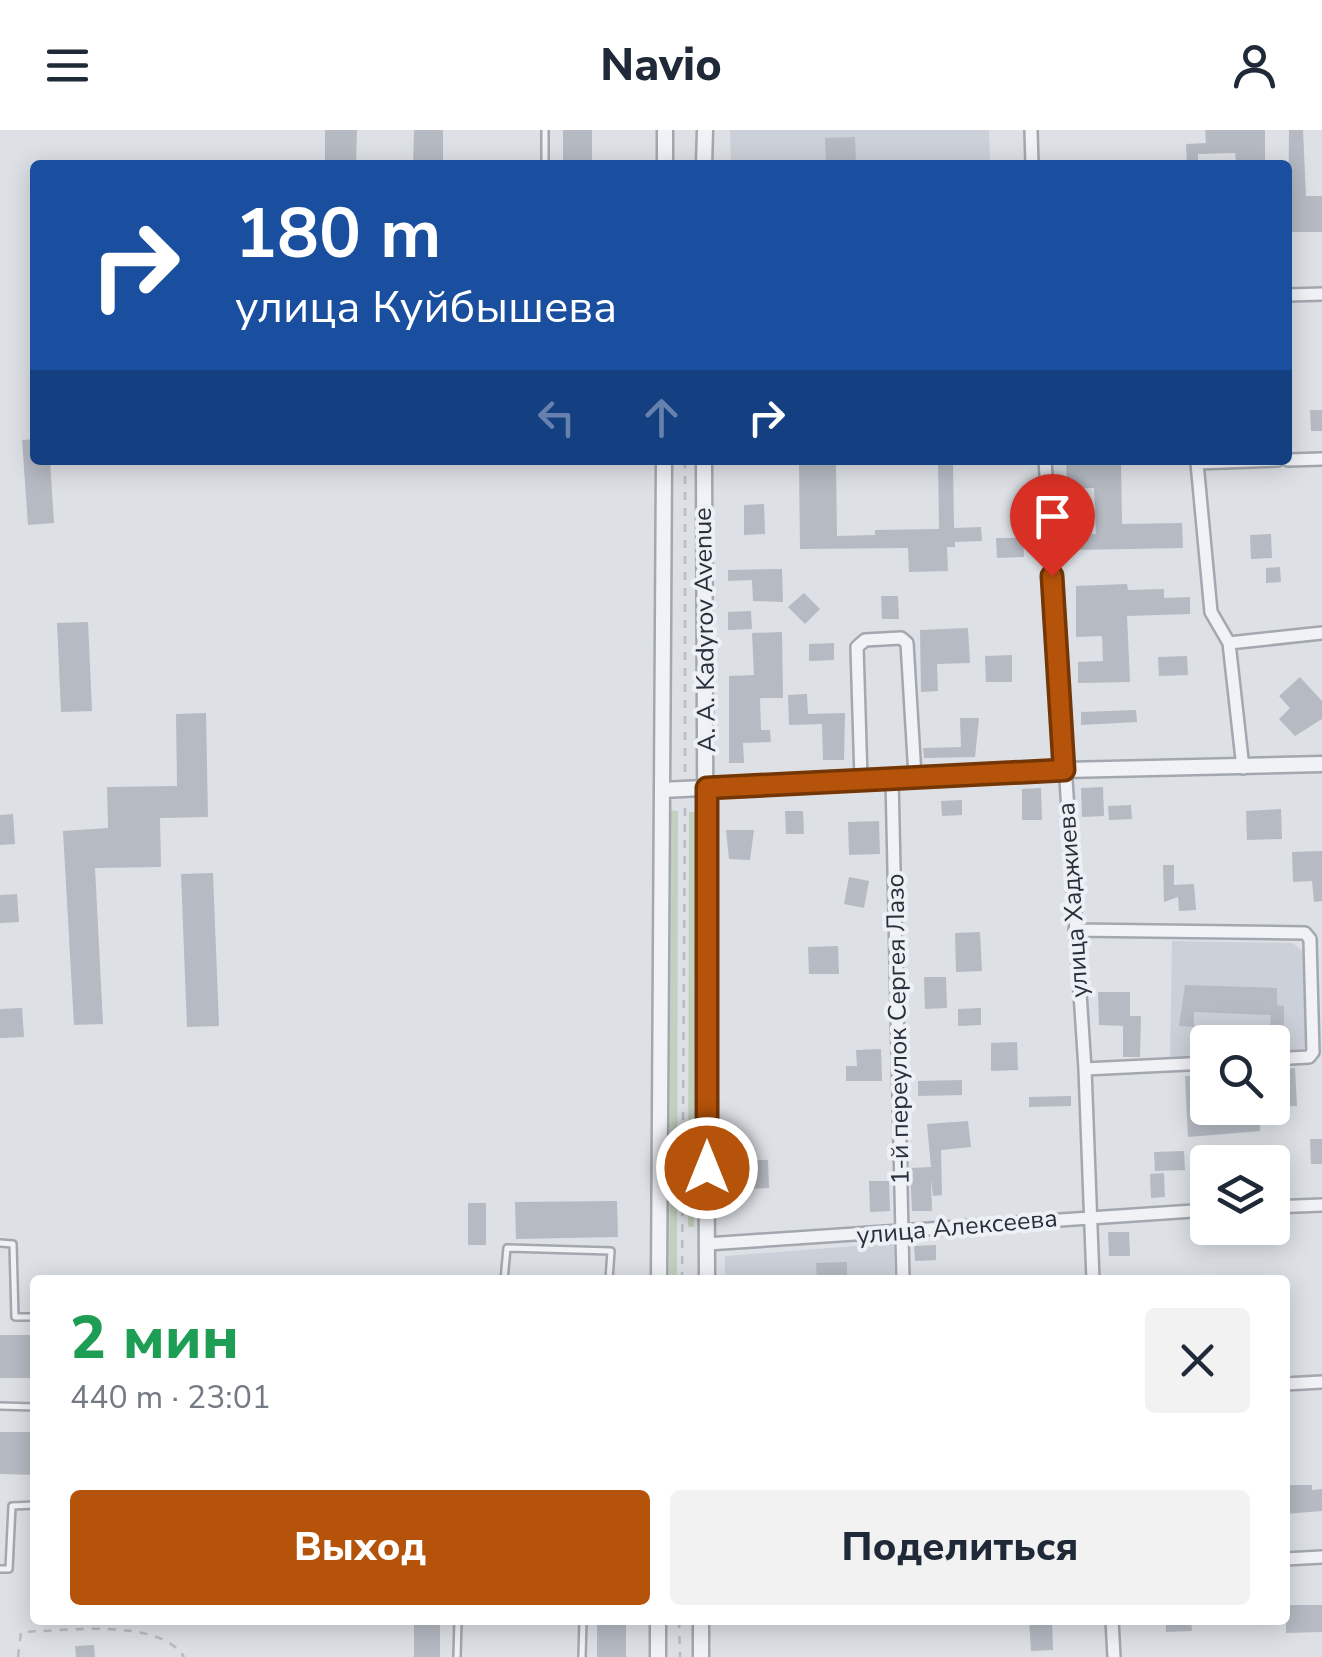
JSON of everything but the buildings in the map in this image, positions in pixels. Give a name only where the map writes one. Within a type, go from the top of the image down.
[{"type":"street","points":[[665,130],[665,160]]},
{"type":"street","points":[[704,160],[705,130]]},
{"type":"street","points":[[1031,130],[1032,160]]},
{"type":"street","points":[[1292,296],[1322,294]]},
{"type":"street","points":[[1292,460],[1322,460]]},
{"type":"street","name":"A. A. Kadyrov Avenue","points":[[659,1275],[664,465]]},
{"type":"street","name":"A. A. Kadyrov Avenue","points":[[704,465],[707,1275]]},
{"type":"street","name":"улица Хаджиева","points":[[1045,465],[1085,1070],[1093,1275]]},
{"type":"street","points":[[1197,465],[1212,612],[1229,643],[1243,768]]},
{"type":"street","points":[[1229,643],[1322,634]]},
{"type":"street","points":[[861,780],[856,647],[864,640],[901,638],[907,642],[914,776]]},
{"type":"street","points":[[662,790],[1064,770],[1322,764]]},
{"type":"street","name":"1-й переулок Сергея Лазо","points":[[892,778],[903,1275]]},
{"type":"street","points":[[1074,930],[1305,933],[1310,940],[1313,1052],[1309,1057],[1290,1058]]},
{"type":"street","points":[[1085,1070],[1190,1063]]},
{"type":"street","points":[[1290,1206],[1322,1205]]},
{"type":"street","name":"улица Алексеева","points":[[708,1244],[902,1234],[1090,1215],[1190,1211]]},
{"type":"street","points":[[1290,1384],[1322,1382]]},
{"type":"street","points":[[1290,1559],[1322,1557]]},
{"type":"street","points":[[658,1625],[658,1657]]},
{"type":"street","points":[[701,1657],[702,1625]]},
{"type":"street","points":[[1112,1625],[1114,1657]]},
{"type":"lane","points":[[545,130],[545,160]]},
{"type":"lane","points":[[0,1244],[13,1244],[16,1316],[30,1317]]},
{"type":"lane","points":[[504,1275],[507,1248],[611,1251],[609,1275]]},
{"type":"lane","points":[[0,1406],[30,1407]]},
{"type":"lane","points":[[0,1569],[9,1569],[12,1506],[30,1505]]},
{"type":"lane","points":[[458,1625],[458,1657]]},
{"type":"lane","points":[[582,1657],[583,1625]]},
{"type":"path","points":[[682,1275],[685,465]]},
{"type":"path","points":[[680,1625],[680,1657]]},
{"type":"path","points":[[18,1657],[21,1632],[114,1630],[162,1636],[184,1657]]},
{"type":"shaded area","points":[[730,130],[989,130],[990,160],[731,160]]},
{"type":"shaded area","points":[[1172,941],[1293,943],[1304,953],[1306,1046],[1300,1053],[1290,1053],[1290,1025],[1190,1025],[1190,1058],[1170,1059]]},
{"type":"shaded area","points":[[894,1243],[894,1275],[725,1275],[725,1256]]},
{"type":"green space","points":[[671,810],[678,811],[677,1275],[669,1275]]},
{"type":"green space","points":[[689,812],[696,812],[694,1227],[688,1227]]},
{"type":"route","points":[[707,1168],[707,788],[1064,770],[1052,576]]}]
